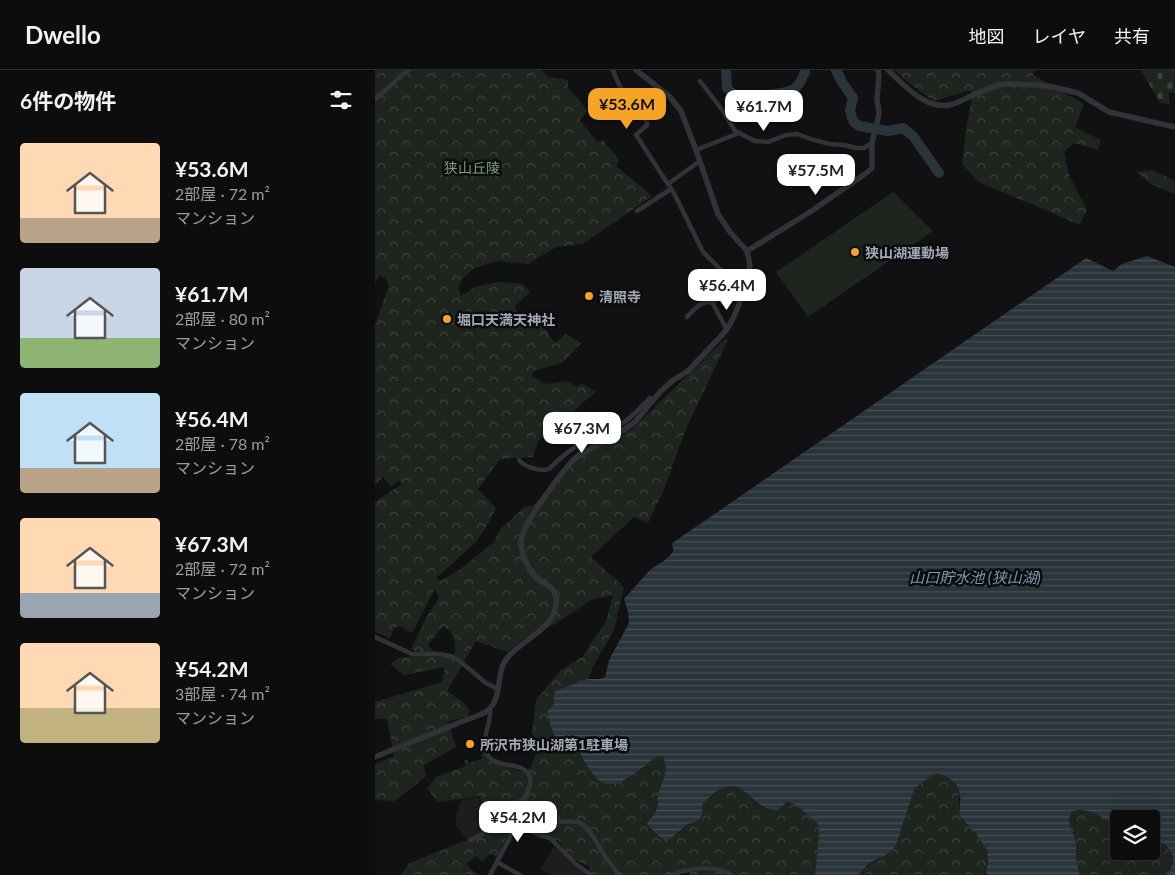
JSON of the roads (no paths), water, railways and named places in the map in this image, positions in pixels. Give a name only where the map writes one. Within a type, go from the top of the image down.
[{"type":"street","points":[[375,99],[408,70]]},
{"type":"street","points":[[613,70],[628,99],[647,122],[647,125],[636,136],[670,187],[703,252],[722,271],[729,283]]},
{"type":"street","points":[[375,757],[483,714],[490,709],[496,698],[503,666],[508,657],[544,628],[556,605],[554,591],[535,577],[522,552],[521,541],[523,532],[547,494],[574,459],[632,425],[667,385],[689,371],[727,330],[735,312],[747,280],[749,265],[747,252],[718,214],[679,106],[636,70]]},
{"type":"street","points":[[747,252],[813,210],[872,168],[872,143],[879,113],[877,99],[878,70]]},
{"type":"street","points":[[887,70],[924,101],[936,105],[954,104],[999,85],[1041,85],[1078,93],[1109,112],[1175,127]]},
{"type":"street","points":[[700,81],[723,111],[735,132],[755,141],[768,142],[786,135],[797,134],[830,144],[856,148],[864,148],[872,143]]},
{"type":"street","points":[[696,150],[739,133]]},
{"type":"street","points":[[637,211],[670,187],[700,161]]},
{"type":"street","points":[[687,317],[698,305],[713,302],[729,283],[747,280]]},
{"type":"street","points":[[712,302],[727,330]]},
{"type":"street","points":[[519,460],[521,463],[545,471],[572,449],[627,421],[650,398],[655,399]]},
{"type":"street","points":[[375,637],[412,654],[453,657],[486,683],[498,689]]},
{"type":"street","points":[[470,840],[480,836],[487,829],[491,820],[518,804],[524,798],[531,781],[527,772],[523,769],[494,761],[485,752],[483,745],[489,728],[490,709]]},
{"type":"street","points":[[524,798],[526,811],[535,820],[547,823],[575,822],[586,828],[619,875]]},
{"type":"street","points":[[490,875],[518,824],[518,804]]},
{"type":"street","points":[[518,824],[551,839],[576,864],[591,875]]},
{"type":"street","points":[[497,862],[520,875]]},
{"type":"street","points":[[670,875],[688,870],[707,869],[719,869],[731,875]]},
{"type":"water","name":"山口貯水池 (狭山湖)","points":[[1147,256],[1175,267],[1175,875],[1168,875],[1173,862],[1173,856],[1169,849],[1160,842],[1160,810],[1110,810],[1110,821],[1096,814],[1078,810],[1072,811],[1069,819],[1076,842],[1076,860],[1080,875],[988,875],[986,872],[987,850],[974,831],[960,816],[960,795],[957,786],[948,777],[935,773],[914,790],[896,845],[891,852],[871,862],[858,875],[815,875],[819,833],[818,824],[790,802],[787,802],[778,810],[769,809],[738,788],[731,786],[723,788],[714,793],[702,805],[702,815],[699,820],[688,824],[666,842],[647,824],[656,809],[664,777],[665,762],[663,757],[658,756],[623,781],[614,784],[605,783],[597,778],[588,767],[578,749],[571,749],[560,744],[554,734],[547,712],[554,704],[555,691],[588,679],[605,677],[609,660],[629,623],[624,599],[651,569],[673,552],[671,544],[1086,258],[1113,271],[1122,264]]},
{"type":"waterway","points":[[726,70],[727,88],[738,96],[749,98],[792,90],[799,83],[805,70]]},
{"type":"waterway","points":[[836,70],[853,98],[850,110],[854,122],[859,126],[888,131],[903,128],[913,136],[939,173]]},
{"type":"place","name":"狭山湖運動場","points":[[855,252]]},
{"type":"place","name":"清照寺","points":[[589,296]]},
{"type":"place","name":"堀口天満天神社","points":[[447,319]]},
{"type":"place","name":"所沢市狭山湖第1駐車場","points":[[470,744]]},
{"type":"park label","name":"狭山丘陵","points":[[472,167]]}]
